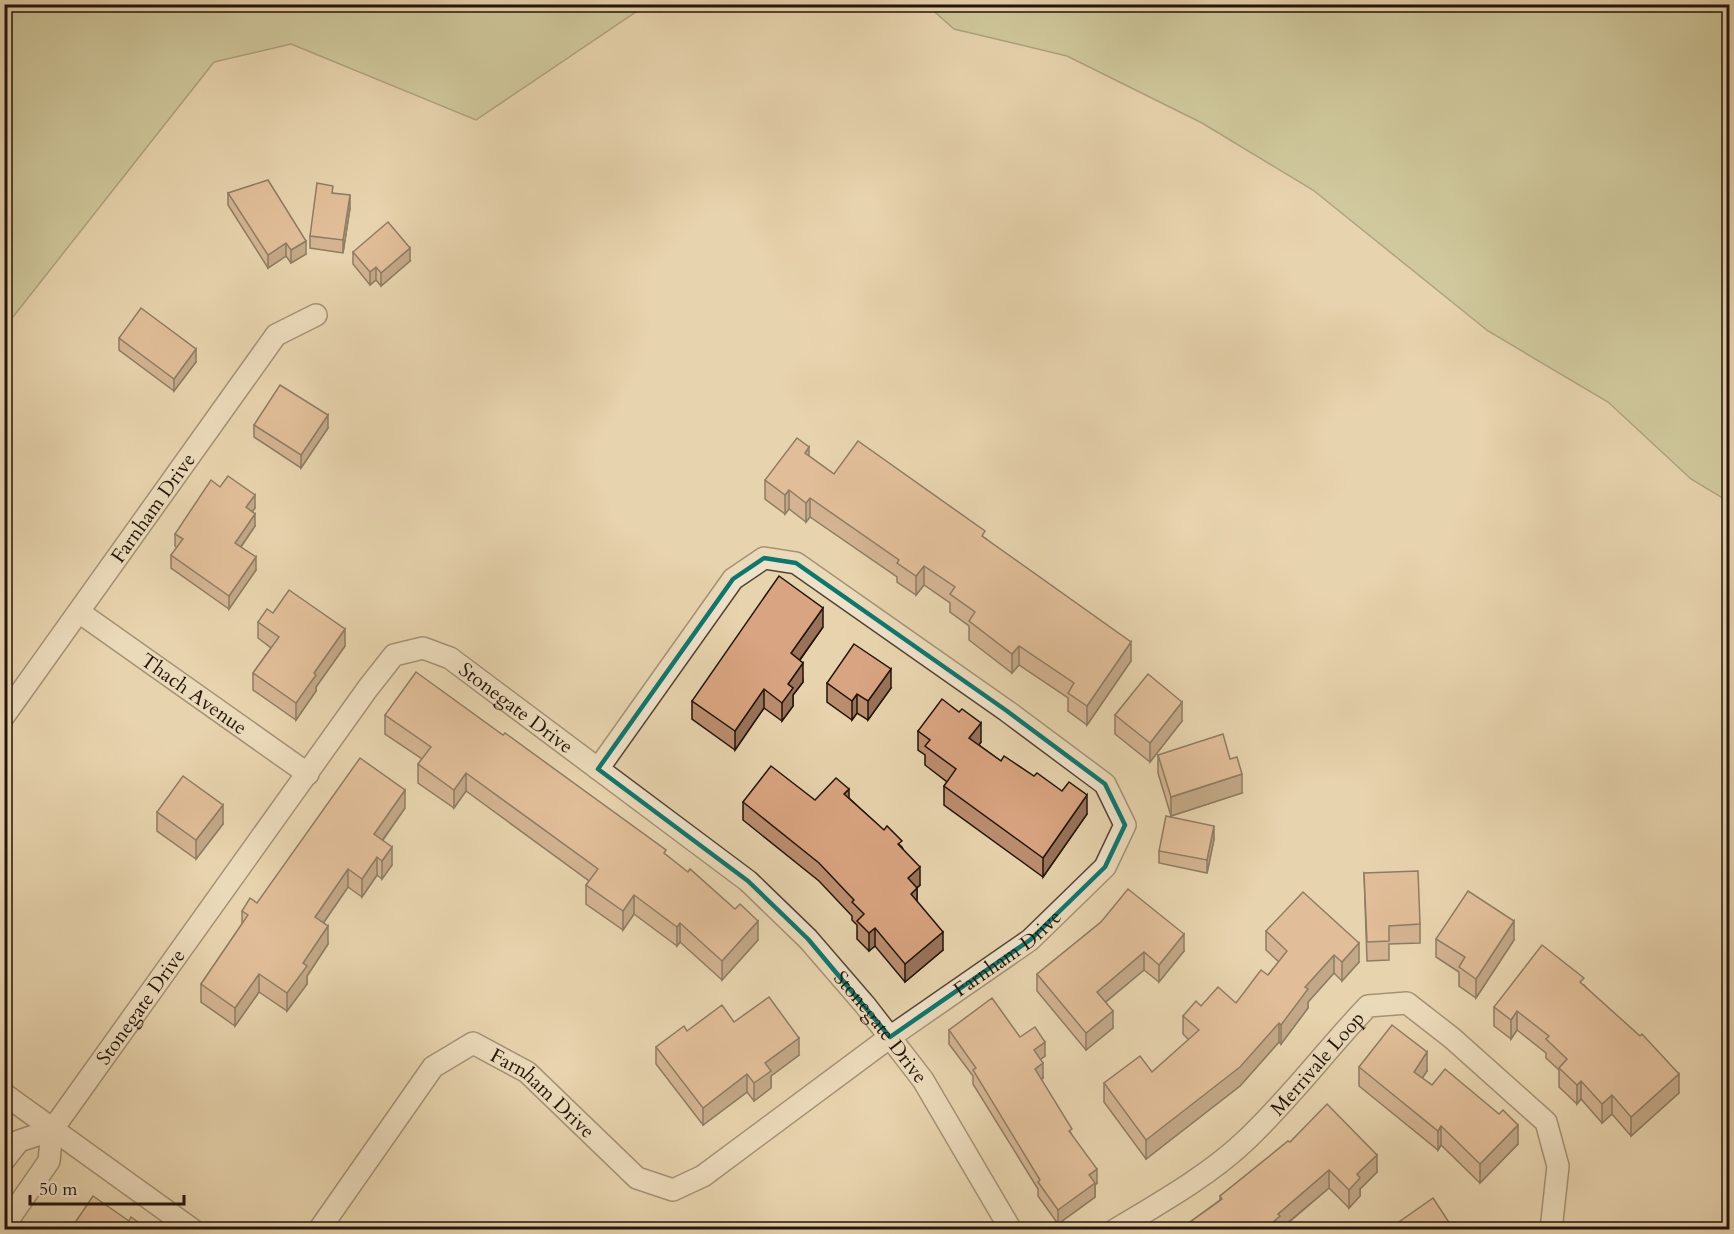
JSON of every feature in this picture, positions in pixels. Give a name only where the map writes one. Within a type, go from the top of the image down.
[{"type":"street","name":"Farnham Drive","points":[[4,716],[276,335],[316,315]]},
{"type":"street","name":"Farnham Drive","points":[[319,1230],[433,1067],[473,1043],[527,1072],[637,1178],[673,1190],[704,1176],[890,1037],[1030,940],[1105,867],[1125,825],[1105,784],[1007,711],[796,563],[764,558],[733,579],[598,769]]},
{"type":"street","name":"Thach Avenue","points":[[79,612],[308,774]]},
{"type":"street","name":"Stonegate Drive","points":[[52,1130],[394,655],[423,648],[450,658],[748,881],[808,939],[924,1080],[1011,1230]]},
{"type":"street","name":"Merrivale Loop","points":[[1115,1230],[1167,1198],[1243,1143],[1291,1094],[1368,1006],[1407,1003],[1452,1038],[1546,1122],[1558,1166],[1551,1230]]},
{"type":"street","points":[[4,1095],[193,1230]]},
{"type":"street","points":[[4,1160],[19,1141],[52,1130]]},
{"type":"street","points":[[4,1227],[49,1161],[52,1130]]},
{"type":"highlighted area","points":[[764,558],[796,563],[1007,711],[1105,784],[1125,825],[1105,867],[1030,940],[890,1037],[808,939],[748,881],[598,769],[733,579]]},
{"type":"green space","points":[[5,4],[646,5],[476,120],[291,44],[214,62],[5,327]]},
{"type":"green space","points":[[927,5],[1729,5],[1729,502],[1691,479],[1608,402],[1488,331],[1313,190],[1202,123],[1067,56],[954,29]]},
{"type":"building","points":[[268,180],[306,241],[291,250],[286,243],[268,255],[228,193]]},
{"type":"building","points":[[317,183],[333,186],[332,193],[350,195],[343,240],[310,236]]},
{"type":"building","points":[[388,222],[410,248],[381,273],[376,267],[370,272],[353,252]]},
{"type":"building","points":[[141,308],[196,349],[174,379],[119,338]]},
{"type":"building","points":[[280,385],[328,415],[301,455],[254,425]]},
{"type":"building","points":[[797,438],[809,447],[805,453],[834,474],[858,441],[985,531],[982,536],[1131,642],[1087,706],[1068,693],[1074,683],[1019,646],[1012,654],[969,621],[975,612],[950,594],[955,587],[924,566],[916,576],[897,563],[899,560],[810,498],[806,503],[789,490],[785,495],[765,480]]},
{"type":"building","points":[[228,476],[255,495],[246,507],[255,514],[235,543],[256,557],[229,596],[171,555],[183,539],[175,534],[211,480],[220,487]]},
{"type":"building","points":[[779,576],[823,608],[791,653],[803,663],[788,684],[793,688],[782,703],[764,689],[735,731],[692,701]]},
{"type":"building","points":[[289,590],[345,629],[296,703],[253,673],[279,637],[258,622],[267,609],[273,613]]},
{"type":"building","points":[[854,644],[891,669],[868,701],[857,694],[852,701],[827,683]]},
{"type":"building","points":[[416,672],[503,735],[505,733],[666,850],[664,853],[688,872],[690,869],[735,909],[740,904],[758,921],[722,961],[680,923],[677,927],[634,895],[623,911],[586,885],[598,869],[466,773],[454,790],[418,764],[431,747],[385,715]]},
{"type":"building","points":[[1148,674],[1182,702],[1150,743],[1115,715]]},
{"type":"building","points":[[942,699],[959,712],[962,709],[981,723],[969,738],[1001,761],[1004,756],[1034,776],[1037,773],[1062,791],[1069,782],[1087,795],[1043,858],[944,786],[956,769],[925,746],[930,740],[918,731]]},
{"type":"building","points":[[1223,734],[1230,759],[1237,757],[1242,774],[1171,797],[1158,755]]},
{"type":"building","points":[[360,758],[405,790],[374,834],[392,847],[382,861],[377,857],[362,879],[348,869],[315,917],[328,926],[303,963],[307,966],[287,993],[259,974],[235,1008],[201,984],[248,915],[242,911],[250,898],[257,903]]},
{"type":"building","points":[[771,766],[815,800],[836,778],[849,789],[844,794],[884,830],[887,826],[902,841],[898,844],[920,867],[908,878],[917,888],[911,894],[943,932],[905,964],[875,928],[869,933],[857,921],[864,914],[819,863],[743,802]]},
{"type":"building","points":[[183,776],[223,805],[196,840],[157,812]]},
{"type":"building","points":[[1166,816],[1214,826],[1207,860],[1159,851]]},
{"type":"building","points":[[1418,871],[1420,924],[1389,926],[1389,941],[1367,942],[1364,873]]},
{"type":"building","points":[[1128,889],[1184,934],[1159,965],[1144,952],[1097,992],[1113,1011],[1086,1033],[1037,974],[1101,922]]},
{"type":"building","points":[[1468,891],[1514,921],[1476,979],[1459,967],[1465,957],[1436,939]]},
{"type":"building","points":[[1303,892],[1359,943],[1342,962],[1334,955],[1305,987],[1308,989],[1281,1025],[1279,1023],[1240,1067],[1146,1140],[1104,1083],[1140,1056],[1152,1072],[1199,1030],[1183,1016],[1196,1001],[1201,1006],[1218,987],[1236,1003],[1261,970],[1268,975],[1287,951],[1266,931]]},
{"type":"building","points":[[1542,945],[1584,978],[1580,982],[1640,1036],[1642,1034],[1679,1074],[1631,1117],[1612,1095],[1602,1104],[1581,1081],[1577,1085],[1559,1068],[1567,1059],[1546,1039],[1549,1036],[1517,1011],[1511,1020],[1494,1007]]},
{"type":"building","points":[[769,997],[799,1038],[765,1063],[771,1071],[754,1083],[747,1074],[703,1108],[656,1047],[684,1026],[687,1031],[722,1005],[734,1022]]},
{"type":"building","points":[[992,998],[1020,1037],[1035,1027],[1045,1042],[1034,1050],[1043,1063],[1035,1069],[1072,1129],[1069,1131],[1097,1169],[1089,1175],[1095,1183],[1058,1210],[1038,1182],[1040,1180],[973,1070],[976,1068],[949,1030]]},
{"type":"building","points":[[1392,1025],[1427,1052],[1414,1072],[1432,1085],[1445,1069],[1499,1114],[1503,1110],[1518,1125],[1480,1164],[1441,1126],[1438,1131],[1359,1067]]},
{"type":"building","points":[[1327,1104],[1377,1155],[1357,1174],[1360,1178],[1349,1190],[1329,1170],[1278,1214],[1280,1216],[1264,1230],[1190,1230],[1186,1225],[1222,1199],[1220,1196],[1288,1141],[1290,1142]]},
{"type":"building","points":[[93,1196],[129,1221],[131,1217],[149,1230],[70,1230]]},
{"type":"building","points":[[1433,1198],[1454,1230],[1399,1230],[1396,1224]]}]
